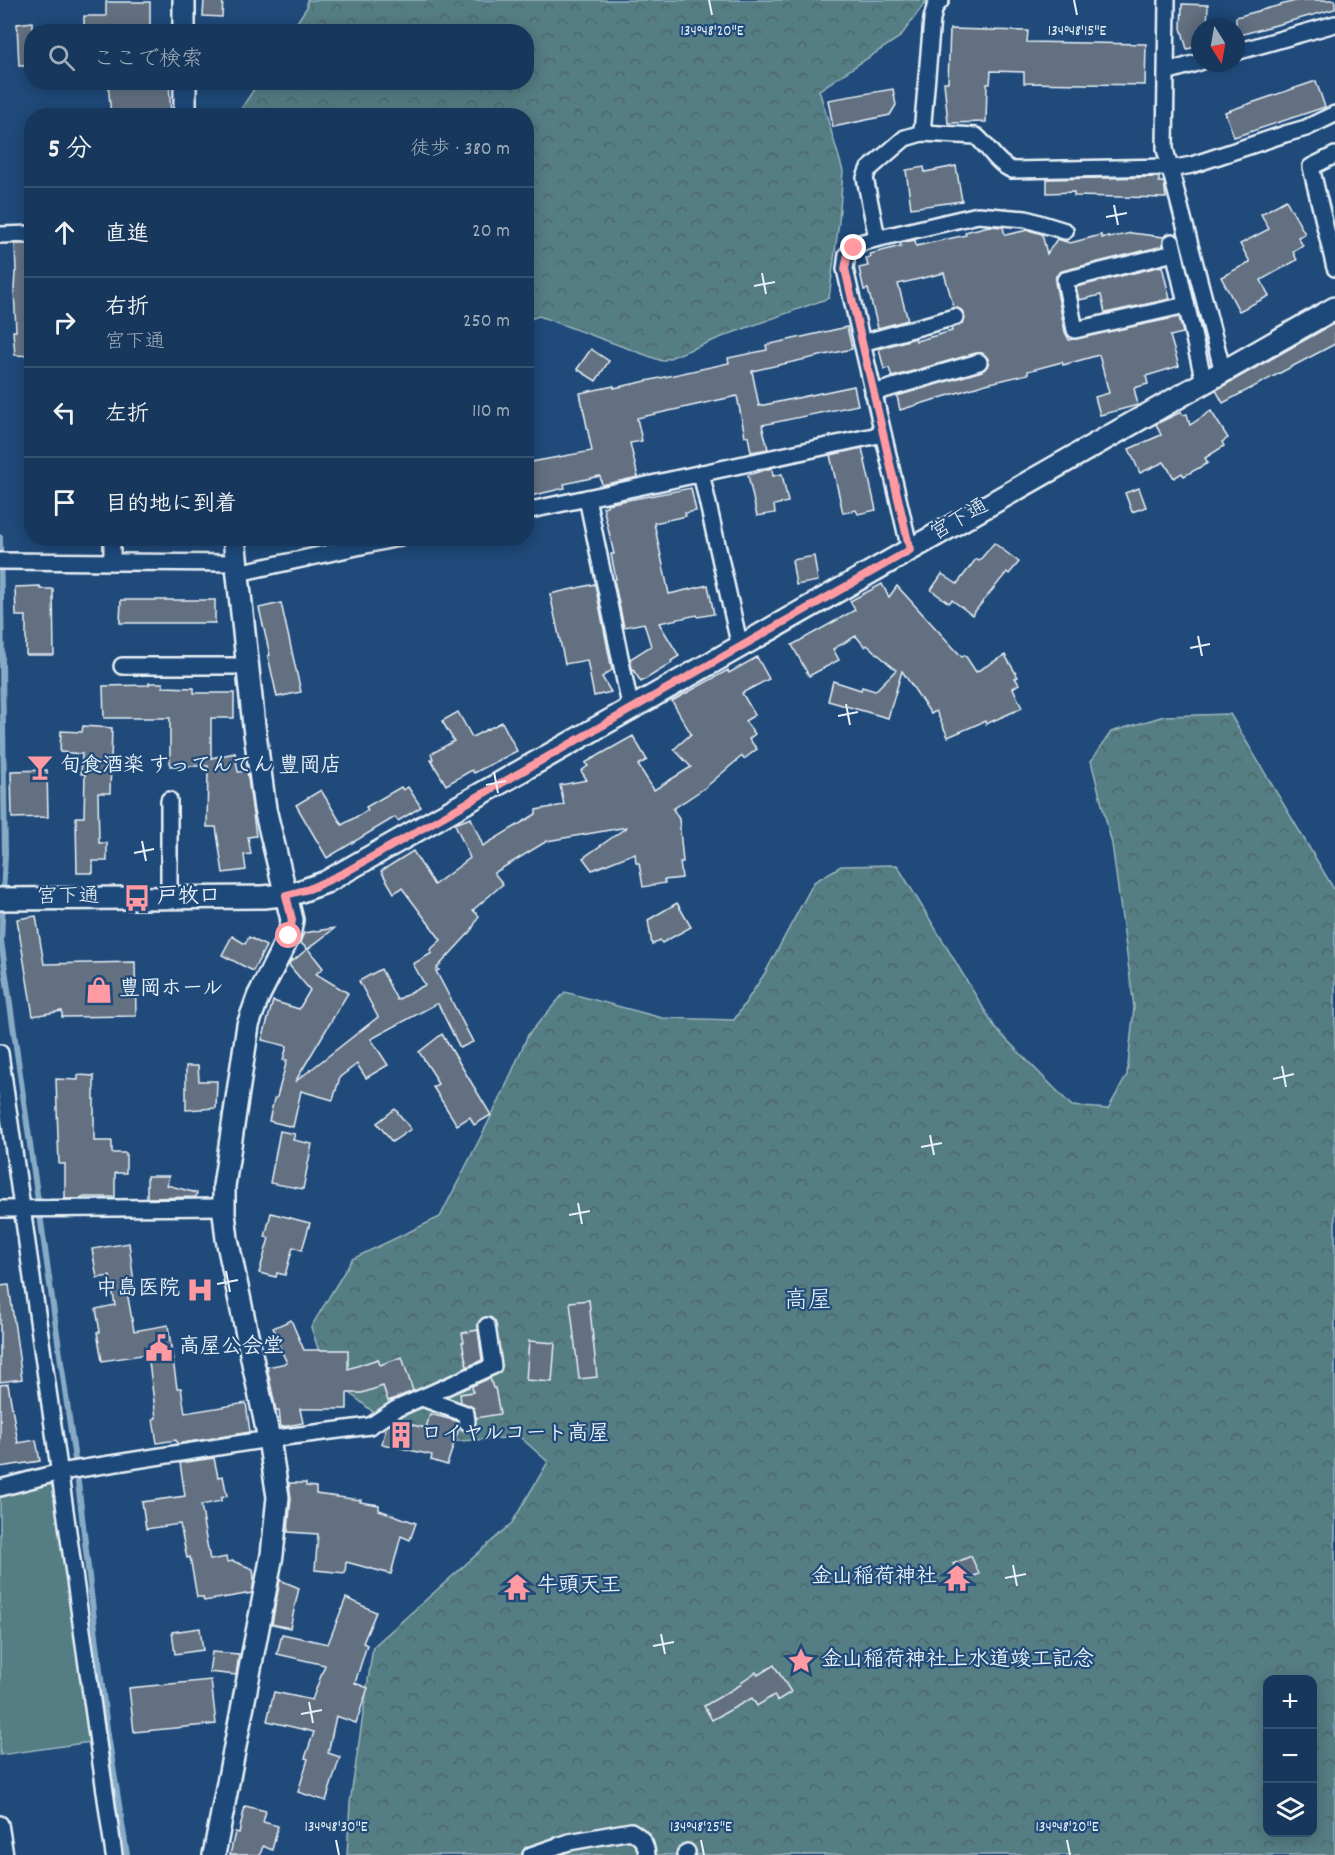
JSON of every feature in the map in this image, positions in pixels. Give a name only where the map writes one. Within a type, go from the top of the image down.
[{"type":"street","points":[[184,0],[184,24]]},
{"type":"street","points":[[922,133],[932,19],[935,7],[941,0]]},
{"type":"street","points":[[1167,0],[1165,149],[1223,372]]},
{"type":"street","points":[[1245,49],[1335,24]]},
{"type":"street","points":[[1173,70],[1191,65]]},
{"type":"street","points":[[185,90],[185,108]]},
{"type":"street","points":[[877,238],[865,178],[868,170],[905,138],[922,133],[976,136],[993,156],[1012,170],[1170,168],[1192,165],[1306,128],[1335,114]]},
{"type":"street","points":[[1335,154],[1311,167],[1335,268]]},
{"type":"street","points":[[910,550],[845,269],[848,254],[863,242],[978,215],[1026,219],[1065,231]]},
{"type":"street","points":[[5,234],[24,234]]},
{"type":"street","points":[[1186,305],[1075,330],[1065,280],[1173,248],[1204,382]]},
{"type":"street","name":"宮下通","points":[[7,899],[247,897],[286,895],[309,889],[344,873],[1335,308]]},
{"type":"street","points":[[862,343],[955,317]]},
{"type":"street","points":[[873,393],[979,362]]},
{"type":"street","points":[[534,509],[883,434]]},
{"type":"street","points":[[701,473],[740,647]]},
{"type":"street","points":[[587,498],[631,710]]},
{"type":"street","points":[[112,546],[112,562]]},
{"type":"street","points":[[214,1855],[272,1555],[279,1497],[227,1239],[224,1207],[225,1174],[244,1041],[250,1018],[289,936],[292,920],[265,809],[235,546]]},
{"type":"street","points":[[7,561],[112,562],[237,568],[355,546]]},
{"type":"street","points":[[122,666],[248,666]]},
{"type":"street","points":[[169,800],[169,898]]},
{"type":"street","points":[[0,1053],[2,1081],[25,1209],[114,1855]]},
{"type":"street","points":[[0,1209],[224,1207]]},
{"type":"street","points":[[0,1488],[62,1472],[269,1439],[370,1426],[396,1409],[493,1366],[487,1326]]},
{"type":"street","points":[[422,1398],[466,1414],[467,1422]]},
{"type":"street","points":[[0,1824],[5,1855]]},
{"type":"street","points":[[531,1855],[568,1842],[631,1831],[641,1837],[646,1846],[647,1855]]},
{"type":"green space","points":[[307,0],[927,0],[900,37],[819,90],[843,171],[829,298],[662,361],[539,316],[534,318],[534,108],[242,108],[253,90],[534,90],[534,24],[296,24],[307,7]]},
{"type":"green space","points":[[1230,714],[1335,891],[1335,1855],[347,1855],[350,1803],[373,1647],[512,1523],[548,1462],[520,1437],[430,1443],[390,1426],[326,1373],[311,1327],[352,1259],[440,1217],[501,1097],[528,1035],[565,992],[662,1018],[734,1020],[765,973],[814,882],[841,866],[897,865],[996,1029],[1072,1106],[1108,1109],[1127,1075],[1134,1007],[1112,844],[1091,761],[1111,732],[1164,716]]},
{"type":"green space","points":[[45,1481],[55,1488],[90,1742],[0,1755],[0,1495]]},
{"type":"building","points":[[204,0],[223,0],[222,17],[203,16]]},
{"type":"building","points":[[1299,0],[1335,0],[1335,9],[1245,34],[1245,18],[1236,17]]},
{"type":"building","points":[[106,2],[150,2],[150,24],[84,24],[84,16],[106,16]]},
{"type":"building","points":[[1182,4],[1208,5],[1207,18],[1191,18],[1191,48],[1187,49],[1181,28]]},
{"type":"building","points":[[32,22],[32,24],[24,24],[24,66],[19,66],[17,24]]},
{"type":"building","points":[[950,29],[1028,31],[1027,42],[1146,44],[1145,85],[1024,83],[1024,72],[991,71],[990,84],[987,84],[986,122],[948,123],[944,82],[948,82]]},
{"type":"building","points":[[1316,81],[1325,107],[1234,137],[1225,112]]},
{"type":"building","points":[[893,89],[896,105],[890,115],[833,127],[828,100]]},
{"type":"building","points":[[109,90],[169,90],[171,108],[110,108]]},
{"type":"building","points":[[956,166],[962,201],[911,208],[906,170],[924,167],[925,172]]},
{"type":"building","points":[[1159,177],[1159,182],[1164,182],[1166,198],[1074,196],[1074,192],[1047,193],[1047,179]]},
{"type":"building","points":[[1286,200],[1305,234],[1298,237],[1303,246],[1293,252],[1297,260],[1261,280],[1269,296],[1239,311],[1221,277],[1250,262],[1240,244],[1269,229],[1261,214]]},
{"type":"building","points":[[989,226],[1003,227],[1005,235],[1028,230],[1042,234],[1047,254],[1057,239],[1070,243],[1101,235],[1102,238],[1108,236],[1109,238],[1131,233],[1164,237],[1163,246],[1062,271],[1056,276],[1055,282],[1065,332],[1069,340],[1179,317],[1183,333],[1170,336],[1179,366],[1146,376],[1148,384],[1134,388],[1138,405],[1100,415],[1095,397],[1109,393],[1099,355],[1063,365],[1062,362],[1028,371],[1028,374],[900,410],[897,396],[982,371],[988,365],[988,359],[982,353],[976,353],[892,377],[889,368],[884,369],[879,349],[915,338],[916,341],[952,331],[951,328],[965,319],[964,314],[961,310],[954,308],[944,273],[898,284],[908,320],[878,328],[868,289],[864,290],[859,268],[868,266],[866,258],[871,257],[870,254],[901,246],[900,243],[915,240],[916,246],[966,235],[965,232]]},
{"type":"building","points":[[15,244],[24,244],[24,356],[15,355],[13,331],[16,331],[14,289]]},
{"type":"building","points":[[1162,266],[1170,299],[1105,313],[1101,295],[1079,300],[1076,287]]},
{"type":"building","points":[[1335,323],[1335,344],[1223,403],[1216,390]]},
{"type":"building","points":[[847,327],[852,349],[752,371],[759,406],[854,386],[858,405],[762,425],[768,449],[751,452],[748,436],[745,436],[737,396],[637,418],[642,441],[630,443],[638,477],[602,485],[600,476],[564,484],[565,488],[534,495],[534,462],[592,451],[580,393],[614,386],[614,388],[729,363],[728,358],[767,350],[766,345]]},
{"type":"building","points":[[591,349],[609,361],[596,381],[577,369]]},
{"type":"building","points":[[1211,411],[1228,438],[1222,442],[1224,446],[1205,458],[1208,463],[1184,476],[1182,473],[1174,478],[1164,462],[1140,473],[1129,449],[1161,435],[1156,424],[1181,412],[1182,415],[1187,414],[1190,425]]},
{"type":"building","points":[[862,448],[876,510],[858,514],[856,510],[843,513],[830,455]]},
{"type":"building","points":[[772,468],[773,476],[782,474],[788,502],[774,505],[775,513],[757,516],[748,475]]},
{"type":"building","points":[[691,488],[696,511],[685,513],[686,516],[654,523],[669,594],[708,585],[714,614],[659,623],[679,656],[671,661],[672,663],[641,682],[632,668],[630,659],[651,646],[644,623],[624,627],[614,580],[616,579],[611,554],[614,554],[603,507],[607,504]]},
{"type":"building","points":[[1139,488],[1146,507],[1132,512],[1125,493]]},
{"type":"building","points":[[994,543],[1019,562],[1009,574],[1007,572],[972,615],[952,600],[949,603],[931,590],[942,574],[957,584],[976,559],[979,561]]},
{"type":"building","points":[[814,556],[818,581],[796,585],[792,560]]},
{"type":"building","points":[[595,584],[612,670],[602,677],[611,692],[594,696],[587,660],[565,664],[550,594]]},
{"type":"building","points":[[882,584],[889,597],[897,586],[962,657],[965,655],[976,672],[1005,655],[1018,677],[1015,678],[1019,684],[1013,688],[1022,708],[948,737],[936,711],[931,714],[902,671],[888,718],[828,701],[833,681],[861,690],[862,687],[875,691],[896,670],[867,645],[865,647],[856,636],[833,649],[839,660],[809,676],[792,645],[855,610],[850,601]]},
{"type":"building","points":[[40,586],[40,589],[53,589],[54,655],[26,655],[26,616],[16,616],[15,587]]},
{"type":"building","points":[[121,600],[215,600],[215,623],[120,623]]},
{"type":"building","points":[[281,603],[301,692],[277,697],[259,608]]},
{"type":"building","points":[[757,657],[769,679],[742,693],[755,715],[745,721],[755,734],[749,739],[757,749],[744,759],[742,756],[706,787],[673,809],[679,819],[683,862],[680,862],[682,878],[664,880],[665,883],[643,887],[635,853],[592,870],[583,858],[627,827],[547,841],[494,873],[503,884],[473,910],[479,916],[471,931],[437,968],[439,970],[436,971],[473,1042],[460,1048],[436,1004],[371,1039],[388,1065],[366,1078],[357,1064],[340,1077],[333,1100],[301,1091],[293,1127],[269,1121],[287,1060],[283,1060],[287,1046],[262,1040],[273,1001],[299,1009],[310,990],[289,965],[291,960],[293,961],[307,949],[300,942],[304,933],[335,928],[308,949],[323,968],[316,974],[348,993],[295,1082],[378,1017],[359,981],[381,969],[397,1000],[425,985],[413,964],[432,953],[430,950],[441,940],[402,888],[394,893],[381,871],[413,851],[434,885],[470,858],[455,824],[471,818],[483,846],[536,814],[536,810],[564,805],[560,785],[587,780],[581,771],[588,766],[585,763],[633,736],[647,760],[638,765],[654,790],[691,767],[674,749],[691,734],[672,701]]},
{"type":"building","points":[[149,683],[163,683],[163,687],[194,688],[194,693],[234,693],[234,718],[211,718],[211,758],[235,753],[238,772],[247,771],[256,836],[248,837],[251,854],[244,855],[246,870],[223,873],[216,827],[207,827],[208,766],[170,766],[170,718],[104,718],[103,686],[149,685]]},
{"type":"building","points":[[458,712],[472,737],[502,722],[517,751],[474,773],[472,770],[446,785],[431,760],[433,759],[431,754],[454,741],[442,721]]},
{"type":"building","points":[[83,726],[112,728],[110,793],[98,793],[99,843],[107,843],[107,861],[93,861],[93,873],[77,873],[76,817],[84,817],[85,774],[81,774],[82,754],[60,752],[61,731],[82,732]]},
{"type":"building","points":[[47,770],[48,817],[12,818],[11,771]]},
{"type":"building","points":[[401,787],[403,790],[408,787],[421,807],[398,821],[395,817],[327,858],[296,805],[321,790],[342,825],[368,810],[366,807]]},
{"type":"building","points":[[677,903],[691,927],[662,943],[660,940],[652,945],[648,920]]},
{"type":"building","name":"豊岡ホール","points":[[36,916],[44,964],[135,962],[136,1016],[62,1017],[62,1011],[33,1016],[17,919]]},
{"type":"building","points":[[232,936],[245,944],[249,937],[266,946],[253,971],[222,955]]},
{"type":"building","points":[[442,1034],[491,1115],[474,1125],[470,1117],[457,1125],[433,1087],[438,1084],[436,1078],[419,1052]]},
{"type":"building","points":[[186,1066],[198,1066],[199,1081],[217,1081],[216,1108],[186,1110]]},
{"type":"building","points":[[78,1075],[94,1076],[94,1141],[112,1141],[112,1153],[126,1153],[126,1173],[115,1173],[115,1197],[65,1199],[65,1164],[59,1164],[56,1079],[78,1080]]},
{"type":"building","points":[[395,1109],[411,1129],[392,1142],[377,1123]]},
{"type":"building","points":[[280,1131],[295,1134],[293,1140],[312,1144],[303,1189],[270,1183]]},
{"type":"building","points":[[147,1176],[169,1176],[167,1185],[197,1193],[196,1197],[147,1198]]},
{"type":"building","points":[[271,1213],[310,1223],[302,1250],[293,1247],[285,1275],[277,1273],[276,1277],[259,1273],[269,1238],[265,1237]]},
{"type":"building","points":[[129,1243],[135,1291],[127,1292],[134,1331],[168,1325],[177,1388],[181,1388],[185,1413],[246,1403],[250,1432],[177,1444],[176,1440],[157,1443],[148,1354],[102,1361],[96,1309],[115,1305],[110,1276],[97,1278],[92,1249]]},
{"type":"building","points":[[9,1285],[22,1379],[0,1382],[0,1286]]},
{"type":"building","points":[[589,1300],[597,1377],[579,1379],[570,1302]]},
{"type":"building","points":[[291,1320],[304,1350],[348,1350],[348,1369],[378,1359],[380,1365],[402,1357],[413,1391],[388,1401],[383,1386],[362,1393],[347,1393],[347,1409],[300,1409],[303,1423],[281,1427],[267,1367],[287,1363],[273,1333],[275,1332],[273,1328]]},
{"type":"building","points":[[478,1330],[482,1360],[467,1367],[462,1333]]},
{"type":"building","points":[[529,1341],[555,1343],[552,1382],[526,1380]]},
{"type":"building","points":[[490,1378],[495,1388],[500,1414],[476,1418],[474,1408],[461,1402],[460,1394],[473,1392],[472,1386]]},
{"type":"building","points":[[8,1384],[18,1443],[36,1440],[40,1461],[0,1467],[0,1385]]},
{"type":"building","points":[[430,1414],[457,1421],[459,1428],[447,1465],[431,1460],[432,1455],[382,1444],[386,1427],[389,1425],[397,1427],[395,1421],[426,1428]]},
{"type":"building","points":[[214,1458],[218,1477],[223,1476],[227,1496],[221,1498],[221,1501],[201,1505],[210,1560],[226,1557],[227,1562],[233,1561],[253,1569],[254,1579],[252,1593],[204,1601],[203,1597],[197,1597],[190,1557],[187,1558],[180,1524],[146,1529],[142,1502],[185,1496],[180,1463]]},
{"type":"building","points":[[289,1483],[306,1483],[306,1486],[316,1487],[316,1494],[361,1500],[360,1502],[379,1505],[379,1510],[416,1523],[410,1540],[401,1536],[391,1574],[346,1562],[345,1573],[315,1570],[318,1534],[288,1532],[291,1498]]},
{"type":"building","points":[[971,1556],[979,1574],[965,1580],[964,1577],[960,1579],[953,1564]]},
{"type":"building","points":[[520,1576],[526,1590],[513,1597],[505,1583]]},
{"type":"building","points":[[280,1580],[299,1588],[290,1628],[272,1624]]},
{"type":"building","points":[[346,1598],[376,1612],[363,1643],[367,1645],[355,1683],[368,1688],[356,1723],[336,1716],[328,1753],[340,1757],[326,1801],[298,1792],[308,1759],[305,1758],[314,1732],[267,1721],[274,1692],[312,1700],[325,1665],[277,1654],[282,1634],[328,1644]]},
{"type":"building","points":[[200,1628],[203,1650],[175,1654],[172,1632]]},
{"type":"building","points":[[212,1652],[239,1654],[236,1675],[209,1672]]},
{"type":"building","points":[[774,1665],[791,1692],[777,1701],[774,1695],[757,1706],[752,1698],[712,1720],[704,1706],[742,1684],[741,1682],[756,1672],[758,1675]]},
{"type":"building","points":[[211,1680],[216,1724],[134,1732],[129,1688]]},
{"type":"building","points":[[245,1806],[266,1811],[263,1822],[278,1826],[272,1850],[263,1846],[260,1855],[230,1855],[235,1832],[239,1833]]},
{"type":"waterway","points":[[0,537],[5,853],[1,941],[77,1474],[107,1729],[127,1855]]},
{"type":"place","name":"旬食酒楽 すってんてん 豊岡店","points":[[40,767]]},
{"type":"place","name":"戸牧口","points":[[137,898]]},
{"type":"place","name":"豊岡ホール","points":[[99,990]]},
{"type":"place","name":"中島医院","points":[[200,1290]]},
{"type":"place","name":"高屋公会堂","points":[[159,1348]]},
{"type":"place","name":"ロイヤルコート高屋","points":[[401,1435]]},
{"type":"place","name":"金山稲荷神社","points":[[957,1578]]},
{"type":"place","name":"牛頭天王","points":[[517,1587]]},
{"type":"place","name":"金山稲荷神社上水道竣工記念","points":[[801,1661]]},
{"type":"district","name":"高屋","points":[[808,1302]]},
{"type":"route","points":[[289,936],[292,920],[286,895],[309,889],[344,873],[910,550],[845,269],[845,261],[854,248]]}]
